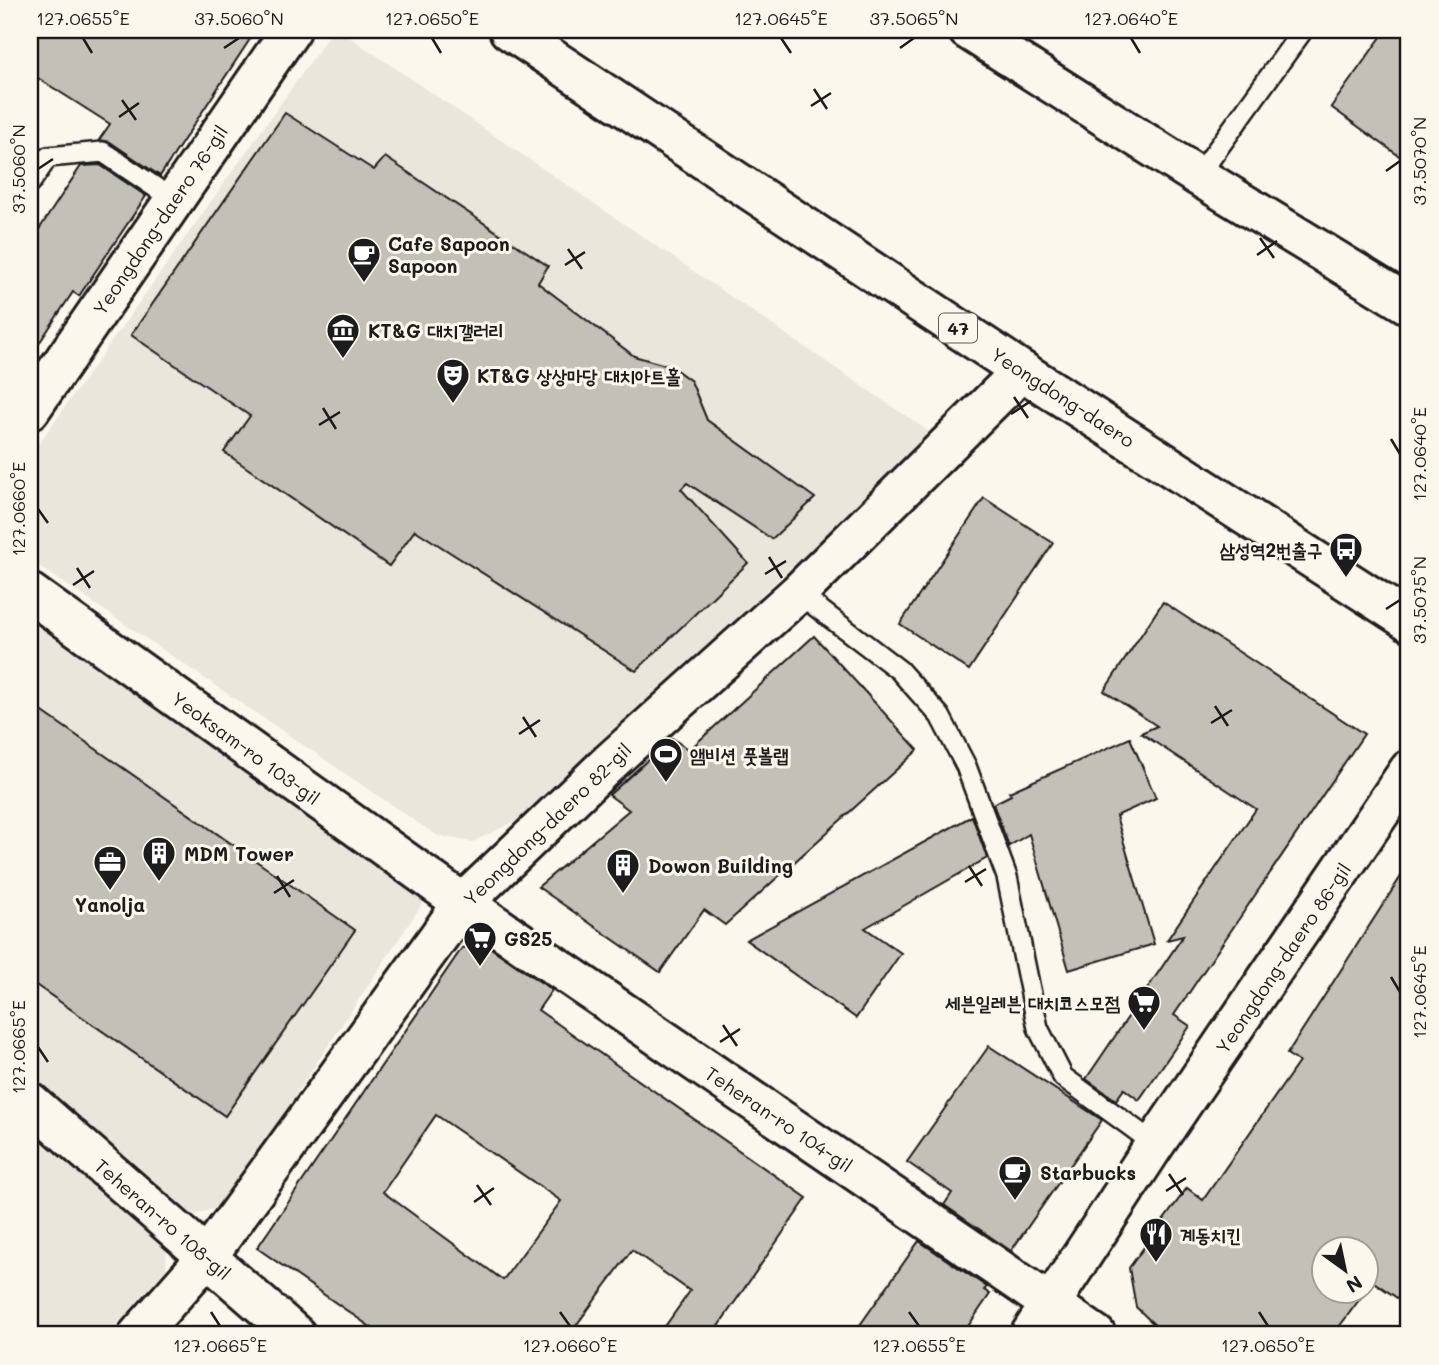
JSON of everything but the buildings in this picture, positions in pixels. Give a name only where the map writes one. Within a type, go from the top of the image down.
[{"type":"street","name":"Yeongdong-daero 76-gil","points":[[30,411],[291,30]]},
{"type":"street","name":"Yeongdong-daero","points":[[509,30],[1022,371],[1409,621]]},
{"type":"street","points":[[968,30],[1198,176],[1409,304]]},
{"type":"street","name":"Yeongdong-daero 82-gil","points":[[138,1335],[207,1257],[463,903],[610,762],[798,593],[1022,371]]},
{"type":"street","name":"Yeoksam-ro 103-gil","points":[[30,593],[463,903]]},
{"type":"street","name":"Yeongdong-daero 86-gil","points":[[1041,1320],[1155,1144],[1409,770]]},
{"type":"street","name":"Teheran-ro 104-gil","points":[[463,903],[1041,1320],[1096,1335]]},
{"type":"street","name":"Teheran-ro 108-gil","points":[[30,1102],[296,1335]]},
{"type":"lane","points":[[1198,176],[1303,30]]},
{"type":"lane","points":[[30,183],[48,157],[103,152],[174,200]]},
{"type":"lane","points":[[798,593],[898,670],[940,716],[966,766],[1007,877],[1038,1028],[1056,1065],[1063,1077],[1155,1144]]},
{"type":"shaded area","points":[[333,30],[339,30],[934,435],[520,819],[472,842],[436,835],[30,560],[30,456]]},
{"type":"shaded area","points":[[30,613],[426,898],[222,1206],[190,1216],[30,1078]]},
{"type":"shaded area","points":[[30,1123],[167,1241],[166,1269],[107,1335],[30,1335]]},
{"type":"place","name":"Cafe Sapoon Sapoon","points":[[364,284]]},
{"type":"place","name":"KT&G 대치갤러리","points":[[343,360]]},
{"type":"place","name":"KT&G 상상마당 대치아트홀","points":[[453,405]]},
{"type":"place","name":"삼성역2번출구","points":[[1346,579]]},
{"type":"place","name":"앰비션 풋볼랩","points":[[666,784]]},
{"type":"place","name":"MDM Tower","points":[[159,883]]},
{"type":"place","name":"Yanolja","points":[[110,892]]},
{"type":"place","name":"Dowon Building","points":[[623,895]]},
{"type":"place","name":"GS25","points":[[480,968]]},
{"type":"place","name":"세븐일레븐 대치코스모점","points":[[1144,1032]]},
{"type":"place","name":"Starbucks","points":[[1015,1202]]},
{"type":"place","name":"계동치킨","points":[[1156,1264]]}]
